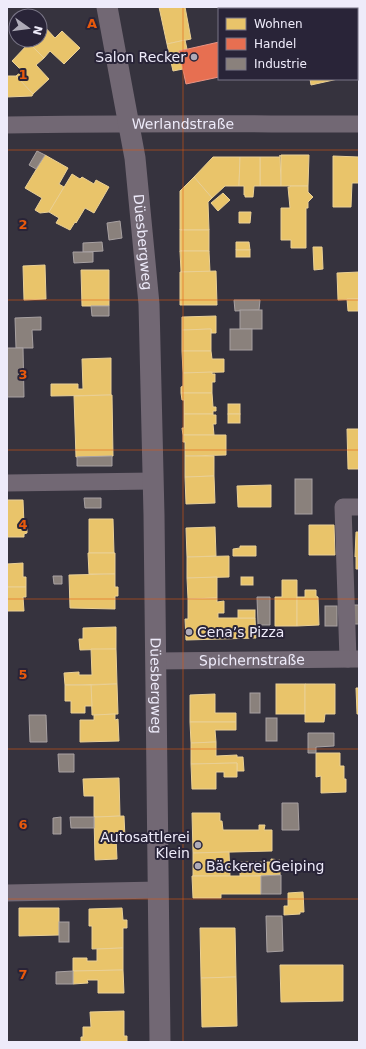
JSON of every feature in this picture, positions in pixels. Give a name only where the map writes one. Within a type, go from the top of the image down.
[{"type":"street","name":"Düesbergweg","points":[[107,7],[135,158],[149,304],[153,481],[160,1042]]},
{"type":"street","name":"Werlandstraße","points":[[7,125],[129,123],[175,125],[359,124]]},
{"type":"street","points":[[7,483],[153,481]]},
{"type":"street","name":"Spichernstraße","points":[[155,661],[354,659],[343,507],[359,507]]},
{"type":"street","points":[[7,893],[159,890]]},
{"type":"building: Wohnen","points":[[159,7],[185,7],[191,39],[167,44]]},
{"type":"building: Wohnen","points":[[48,30],[55,38],[62,31],[80,48],[64,64],[50,51],[44,58],[34,48],[48,48]]},
{"type":"building: Wohnen","points":[[358,34],[359,34],[358,74]]},
{"type":"building: Wohnen","points":[[185,40],[187,49],[179,51],[183,69],[173,71],[167,44]]},
{"type":"building: Wohnen","points":[[24,48],[34,48],[44,58],[36,65],[49,79],[33,94],[16,76],[22,71],[12,61]]},
{"type":"building: Wohnen","points":[[7,76],[16,76],[33,94],[32,96],[7,97]]},
{"type":"building: Wohnen","points":[[310,80],[334,80],[311,85]]},
{"type":"building: Wohnen","points":[[45,155],[68,168],[59,184],[64,187],[54,205],[49,212],[40,213],[35,210],[42,198],[25,188]]},
{"type":"building: Wohnen","points":[[280,155],[281,186],[260,186],[260,157],[280,157]]},
{"type":"building: Wohnen","points":[[281,155],[309,155],[308,186],[281,186]]},
{"type":"building: Wohnen","points":[[333,156],[359,157],[359,183],[352,183],[351,207],[333,207]]},
{"type":"building: Wohnen","points":[[213,157],[240,157],[239,186],[225,186],[212,198],[194,177]]},
{"type":"building: Wohnen","points":[[240,157],[260,157],[260,186],[254,186],[253,197],[245,197],[244,186],[239,186]]},
{"type":"building: Wohnen","points":[[72,174],[80,179],[82,177],[94,184],[96,180],[109,187],[94,213],[85,208],[70,230],[56,223],[59,218],[49,212]]},
{"type":"building: Wohnen","points":[[194,177],[212,198],[208,202],[209,230],[180,230],[180,191]]},
{"type":"building: Wohnen","points":[[308,186],[308,192],[313,197],[308,202],[308,208],[306,208],[306,248],[291,248],[291,240],[281,240],[281,208],[290,208],[288,187]]},
{"type":"building: Wohnen","points":[[223,193],[230,200],[218,211],[211,203]]},
{"type":"building: Wohnen","points":[[239,212],[251,212],[250,223],[239,223]]},
{"type":"building: Wohnen","points":[[180,230],[209,230],[209,251],[180,251]]},
{"type":"building: Wohnen","points":[[236,242],[249,242],[250,250],[236,250]]},
{"type":"building: Wohnen","points":[[313,247],[322,247],[323,269],[314,270]]},
{"type":"building: Wohnen","points":[[236,250],[250,250],[250,257],[236,257]]},
{"type":"building: Wohnen","points":[[180,251],[209,251],[210,272],[181,272]]},
{"type":"building: Wohnen","points":[[45,265],[46,299],[24,300],[23,266]]},
{"type":"building: Wohnen","points":[[81,270],[109,270],[109,306],[82,306]]},
{"type":"building: Wohnen","points":[[216,271],[217,305],[180,305],[180,272]]},
{"type":"building: Wohnen","points":[[359,272],[359,299],[338,300],[337,273]]},
{"type":"building: Wohnen","points":[[347,299],[358,299],[358,311],[348,311]]},
{"type":"building: Wohnen","points":[[216,316],[216,333],[211,333],[211,329],[182,330],[182,317]]},
{"type":"building: Wohnen","points":[[211,329],[211,351],[182,351],[182,330]]},
{"type":"building: Wohnen","points":[[182,351],[211,351],[212,359],[224,359],[224,372],[183,373]]},
{"type":"building: Wohnen","points":[[111,358],[111,395],[51,396],[51,384],[78,384],[78,389],[83,389],[82,359]]},
{"type":"building: Wohnen","points":[[212,372],[212,374],[215,374],[215,382],[212,382],[212,393],[181,393],[181,387],[183,386],[183,373]]},
{"type":"building: Wohnen","points":[[181,393],[212,393],[213,407],[216,407],[216,411],[213,411],[213,414],[184,414],[184,400],[182,400]]},
{"type":"building: Wohnen","points":[[112,395],[113,456],[76,457],[74,396]]},
{"type":"building: Wohnen","points":[[228,404],[240,404],[240,414],[228,414]]},
{"type":"building: Wohnen","points":[[184,414],[216,415],[216,424],[213,424],[214,435],[183,435],[182,428],[184,428]]},
{"type":"building: Wohnen","points":[[228,414],[240,414],[240,423],[228,423]]},
{"type":"building: Wohnen","points":[[347,429],[359,429],[359,469],[348,469]]},
{"type":"building: Wohnen","points":[[183,435],[226,435],[226,455],[185,456],[185,442],[183,442]]},
{"type":"building: Wohnen","points":[[185,456],[214,456],[214,476],[185,477]]},
{"type":"building: Wohnen","points":[[214,476],[215,503],[186,504],[185,477]]},
{"type":"building: Wohnen","points":[[271,485],[271,507],[238,507],[237,486]]},
{"type":"building: Wohnen","points":[[7,500],[23,500],[24,524],[27,524],[27,533],[24,534],[24,537],[7,537]]},
{"type":"building: Wohnen","points":[[89,519],[113,519],[114,553],[89,553]]},
{"type":"building: Wohnen","points":[[309,525],[334,525],[335,555],[309,555]]},
{"type":"building: Wohnen","points":[[215,527],[216,556],[187,557],[186,528]]},
{"type":"building: Wohnen","points":[[356,532],[359,532],[359,569],[356,569],[356,556],[355,557]]},
{"type":"building: Wohnen","points":[[240,546],[256,546],[256,556],[233,556],[233,549],[240,548]]},
{"type":"building: Wohnen","points":[[88,553],[115,553],[115,574],[89,574]]},
{"type":"building: Wohnen","points":[[229,556],[229,577],[187,578],[187,557]]},
{"type":"building: Wohnen","points":[[23,563],[23,577],[26,577],[26,587],[7,587],[7,564]]},
{"type":"building: Wohnen","points":[[115,574],[115,587],[118,587],[118,596],[115,596],[115,609],[70,608],[69,575]]},
{"type":"building: Wohnen","points":[[217,577],[217,598],[188,599],[187,578]]},
{"type":"building: Wohnen","points":[[241,577],[253,577],[253,585],[241,585]]},
{"type":"building: Wohnen","points":[[282,580],[297,580],[297,626],[275,626],[275,597],[282,597]]},
{"type":"building: Wohnen","points":[[7,587],[26,587],[26,597],[23,597],[24,611],[7,611]]},
{"type":"building: Wohnen","points":[[305,590],[316,590],[316,596],[318,597],[319,625],[297,626],[297,597],[305,597]]},
{"type":"building: Wohnen","points":[[217,598],[217,602],[224,601],[224,613],[218,613],[218,618],[255,618],[256,638],[186,640],[185,619],[188,619],[188,599]]},
{"type":"building: Wohnen","points":[[238,610],[255,610],[255,618],[238,618]]},
{"type":"building: Wohnen","points":[[116,627],[116,649],[80,650],[79,639],[83,639],[83,628]]},
{"type":"building: Wohnen","points":[[91,649],[116,649],[117,684],[65,685],[64,673],[79,672],[79,675],[92,675]]},
{"type":"building: Wohnen","points":[[117,684],[118,714],[92,715],[91,685]]},
{"type":"building: Wohnen","points":[[276,684],[305,684],[305,714],[276,714]]},
{"type":"building: Wohnen","points":[[305,684],[335,684],[335,714],[325,714],[324,722],[305,722]]},
{"type":"building: Wohnen","points":[[65,685],[91,685],[92,706],[85,706],[85,713],[71,713],[71,701],[65,701]]},
{"type":"building: Wohnen","points":[[356,688],[359,688],[359,714],[357,714]]},
{"type":"building: Wohnen","points":[[215,694],[215,713],[236,713],[236,722],[190,722],[190,695]]},
{"type":"building: Wohnen","points":[[115,714],[115,720],[118,719],[119,741],[80,742],[80,720],[94,720],[94,715]]},
{"type":"building: Wohnen","points":[[190,722],[236,722],[236,730],[215,730],[216,742],[191,743]]},
{"type":"building: Wohnen","points":[[216,742],[216,756],[237,755],[237,757],[243,757],[244,771],[237,771],[237,763],[191,764],[191,743]]},
{"type":"building: Wohnen","points":[[316,753],[340,753],[340,766],[344,766],[344,779],[346,779],[346,792],[321,793],[321,776],[316,777]]},
{"type":"building: Wohnen","points":[[237,763],[237,777],[224,777],[224,772],[216,772],[216,789],[192,789],[191,764]]},
{"type":"building: Wohnen","points":[[119,778],[120,816],[94,817],[94,796],[84,796],[83,779]]},
{"type":"building: Wohnen","points":[[192,813],[220,813],[220,821],[222,821],[223,830],[259,830],[259,825],[265,825],[264,830],[272,830],[272,851],[193,853]]},
{"type":"building: Wohnen","points":[[124,816],[125,838],[116,838],[117,859],[95,860],[94,817]]},
{"type":"building: Wohnen","points":[[229,852],[230,876],[193,876],[193,853]]},
{"type":"building: Wohnen","points":[[271,859],[280,860],[280,875],[240,876],[240,862],[271,862]]},
{"type":"building: Wohnen","points":[[192,876],[261,876],[261,894],[221,894],[221,898],[193,898]]},
{"type":"building: Wohnen","points":[[303,892],[304,912],[300,912],[300,914],[284,915],[284,906],[288,906],[288,893]]},
{"type":"building: Wohnen","points":[[19,908],[59,908],[59,935],[19,936]]},
{"type":"building: Wohnen","points":[[122,908],[123,920],[127,920],[127,928],[123,928],[123,948],[92,949],[92,926],[89,926],[89,909]]},
{"type":"building: Wohnen","points":[[200,928],[235,928],[236,977],[201,978]]},
{"type":"building: Wohnen","points":[[123,948],[123,970],[73,971],[73,958],[87,958],[87,961],[97,961],[97,949]]},
{"type":"building: Wohnen","points":[[280,965],[343,965],[343,1001],[281,1002]]},
{"type":"building: Wohnen","points":[[123,970],[124,993],[98,993],[98,980],[87,980],[88,983],[73,984],[73,971]]},
{"type":"building: Wohnen","points":[[236,977],[237,1026],[202,1027],[201,978]]},
{"type":"building: Wohnen","points":[[124,1011],[124,1036],[127,1036],[127,1042],[81,1042],[81,1037],[83,1037],[83,1027],[91,1027],[90,1012]]},
{"type":"building: Handel","points":[[218,42],[218,77],[186,84],[179,51]]},
{"type":"building: Industrie","points":[[37,151],[45,155],[36,169],[29,165]]},
{"type":"building: Industrie","points":[[120,221],[122,238],[109,240],[107,223]]},
{"type":"building: Industrie","points":[[102,242],[103,251],[83,252],[83,243]]},
{"type":"building: Industrie","points":[[73,252],[93,252],[93,262],[74,263]]},
{"type":"building: Industrie","points":[[234,300],[260,300],[259,310],[235,311]]},
{"type":"building: Industrie","points":[[91,306],[109,306],[109,316],[92,316]]},
{"type":"building: Industrie","points":[[240,310],[262,310],[262,329],[240,329]]},
{"type":"building: Industrie","points":[[41,317],[41,330],[32,330],[33,348],[16,348],[15,318]]},
{"type":"building: Industrie","points":[[230,329],[252,329],[252,350],[230,350]]},
{"type":"building: Industrie","points":[[7,348],[23,348],[24,397],[7,397]]},
{"type":"building: Industrie","points":[[112,456],[112,466],[77,466],[77,457]]},
{"type":"building: Industrie","points":[[295,479],[312,479],[312,514],[295,514]]},
{"type":"building: Industrie","points":[[84,498],[101,498],[101,508],[85,508]]},
{"type":"building: Industrie","points":[[53,576],[62,576],[62,584],[54,584]]},
{"type":"building: Industrie","points":[[257,597],[270,597],[270,625],[258,625]]},
{"type":"building: Industrie","points":[[352,605],[359,605],[359,624],[353,624]]},
{"type":"building: Industrie","points":[[325,606],[337,606],[337,626],[325,626]]},
{"type":"building: Industrie","points":[[250,693],[260,693],[260,713],[250,713]]},
{"type":"building: Industrie","points":[[29,715],[46,715],[47,742],[30,742]]},
{"type":"building: Industrie","points":[[266,718],[277,718],[277,741],[266,741]]},
{"type":"building: Industrie","points":[[308,733],[334,733],[334,746],[316,747],[316,753],[308,753]]},
{"type":"building: Industrie","points":[[58,754],[74,754],[74,772],[59,772]]},
{"type":"building: Industrie","points":[[282,803],[298,803],[299,830],[282,830]]},
{"type":"building: Industrie","points":[[61,817],[61,834],[53,834],[53,818]]},
{"type":"building: Industrie","points":[[70,817],[94,817],[94,828],[71,828]]},
{"type":"building: Industrie","points":[[281,875],[281,894],[261,894],[261,876]]},
{"type":"building: Industrie","points":[[266,916],[282,916],[283,951],[267,952]]},
{"type":"building: Industrie","points":[[59,922],[69,922],[69,942],[59,942]]},
{"type":"building: Industrie","points":[[73,971],[73,984],[56,984],[56,972]]},
{"type":"place","name":"Salon Recker","points":[[194,57]]},
{"type":"place","name":"Cena’s Pizza","points":[[189,632]]},
{"type":"place","name":"Autosattlerei Klein","points":[[198,845]]},
{"type":"place","name":"Bäckerei Geiping","points":[[198,866]]}]
